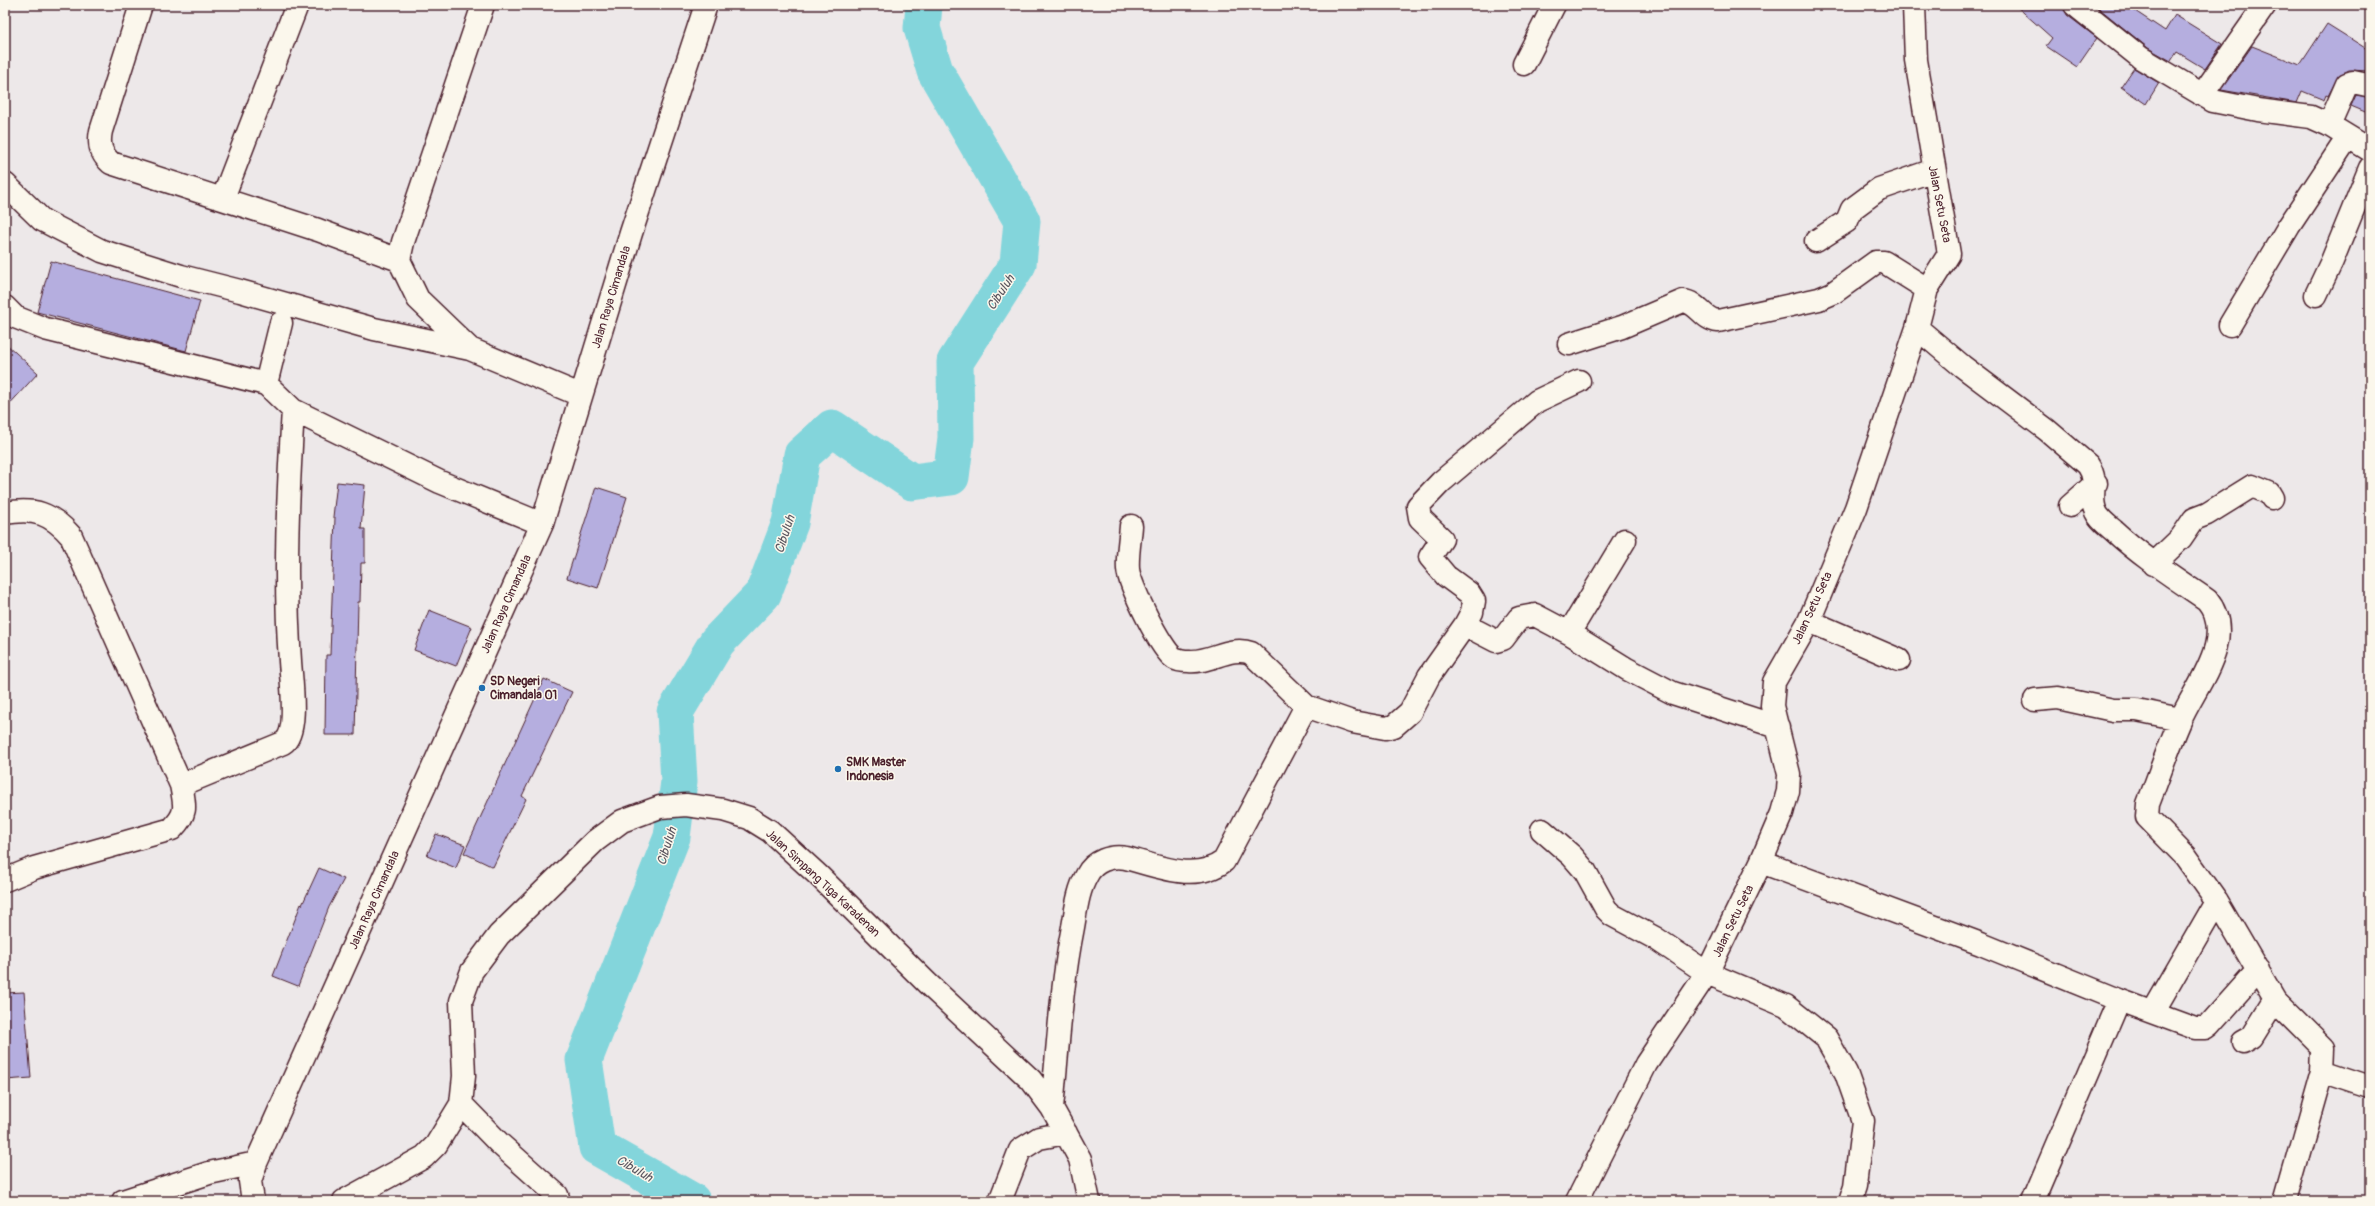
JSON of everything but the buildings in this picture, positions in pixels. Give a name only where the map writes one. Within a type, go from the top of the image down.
[{"type":"street","points":[[141,5],[101,131],[99,141],[104,157],[111,163],[223,198],[399,260]]},
{"type":"street","points":[[223,198],[297,5]]},
{"type":"street","points":[[470,349],[418,299],[399,260],[403,242],[483,5]]},
{"type":"street","name":"Jalan Raya Cimandala","points":[[253,1182],[542,524],[580,395],[631,233],[706,5]]},
{"type":"street","points":[[1524,64],[1554,5]]},
{"type":"street","name":"Jalan Setu Seta","points":[[1577,1201],[1646,1064],[1707,973],[1762,862],[1782,813],[1788,791],[1789,774],[1772,706],[1774,682],[1808,622],[1872,464],[1917,328],[1927,289],[1949,254],[1916,60],[1914,5]]},
{"type":"street","points":[[2075,5],[2141,58],[2213,101],[2258,110],[2311,117],[2329,125],[2370,150]]},
{"type":"street","points":[[2202,95],[2265,5]]},
{"type":"street","points":[[2329,125],[2347,84],[2353,82],[2367,85],[2370,83]]},
{"type":"street","points":[[2230,325],[2289,226],[2348,137]]},
{"type":"street","points":[[2316,295],[2332,261],[2370,168]]},
{"type":"street","points":[[1816,241],[1847,221],[1852,209],[1879,189],[1934,170]]},
{"type":"street","points":[[5,184],[42,220],[102,251],[181,276],[240,290],[374,329],[470,349],[580,395]]},
{"type":"street","points":[[1569,344],[1622,327],[1683,301],[1691,302],[1711,320],[1718,321],[1819,299],[1833,293],[1876,262],[1884,262],[1927,289]]},
{"type":"street","points":[[5,307],[15,316],[45,329],[266,384],[294,410],[434,479],[542,524]]},
{"type":"street","points":[[266,384],[281,323]]},
{"type":"street","points":[[1917,328],[1962,366],[2088,465],[2093,472],[2096,483],[2093,501],[2096,513],[2132,547],[2207,600],[2215,610],[2218,624],[2215,650],[2202,683],[2180,719],[2148,804],[2147,817],[2185,856],[2220,904],[2275,1000],[2322,1048],[2322,1071],[2285,1201]]},
{"type":"street","points":[[1131,526],[1128,557],[1130,581],[1146,615],[1167,650],[1174,658],[1189,661],[1207,659],[1231,651],[1245,651],[1257,657],[1306,706],[1352,722],[1385,728],[1394,726],[1410,712],[1429,676],[1465,625],[1472,612],[1474,602],[1469,593],[1446,576],[1430,556],[1442,539],[1420,518],[1418,506],[1441,482],[1537,401],[1579,381]]},
{"type":"street","points":[[181,785],[287,741],[291,730],[292,696],[286,595],[288,491],[294,410]]},
{"type":"street","points":[[2070,506],[2096,483]]},
{"type":"street","points":[[2154,564],[2178,541],[2194,519],[2207,514],[2252,486],[2269,492],[2272,498]]},
{"type":"street","points":[[5,513],[24,510],[44,514],[59,523],[71,536],[181,785],[185,807],[182,819],[172,829],[34,868],[5,880]]},
{"type":"street","points":[[1569,633],[1625,540]]},
{"type":"street","points":[[1465,625],[1496,641],[1503,639],[1519,618],[1535,615],[1569,633],[1626,669],[1673,693],[1778,727]]},
{"type":"street","points":[[1808,622],[1899,660]]},
{"type":"street","points":[[2035,700],[2058,698],[2113,710],[2137,710],[2180,719]]},
{"type":"street","points":[[1052,1108],[1064,972],[1080,890],[1087,873],[1100,861],[1118,857],[1188,873],[1213,869],[1224,861],[1306,706]]},
{"type":"street","name":"Jalan Simpang Tiga Karadenan","points":[[344,1201],[424,1156],[436,1145],[461,1104],[464,1076],[461,1001],[472,971],[499,935],[595,841],[622,821],[660,807],[686,805],[723,810],[749,818],[770,831],[818,875],[927,983],[1030,1080],[1052,1108],[1080,1159],[1089,1201]]},
{"type":"street","points":[[1542,830],[1572,856],[1585,871],[1606,909],[1612,915],[1655,938],[1707,973],[1786,1006],[1826,1038],[1846,1073],[1863,1121],[1855,1186],[1850,1201]]},
{"type":"street","points":[[1762,862],[1988,946],[2119,1000],[2195,1028],[2205,1028],[2258,970]]},
{"type":"street","points":[[2182,985],[2220,904]]},
{"type":"street","points":[[2153,1012],[2220,904]]},
{"type":"street","points":[[2033,1201],[2119,1000]]},
{"type":"street","points":[[2243,1042],[2252,1038],[2275,1000]]},
{"type":"street","points":[[2322,1071],[2370,1087]]},
{"type":"street","points":[[461,1104],[500,1144],[557,1196],[559,1201]]},
{"type":"street","points":[[1000,1201],[1020,1150],[1039,1138],[1066,1133]]},
{"type":"street","points":[[123,1201],[209,1173],[253,1182]]},
{"type":"waterway","name":"Cibuluh","points":[[692,1201],[597,1147],[584,1060],[672,837],[679,781],[675,712],[717,642],[763,594],[790,523],[802,455],[832,428],[912,482],[951,477],[956,438],[955,362],[1018,264],[1022,221],[935,71],[922,28],[924,5]]},
{"type":"place","name":"SD Negeri Cimandala 01","points":[[482,688]]},
{"type":"place","name":"SMK Master Indonesia","points":[[838,769]]}]
